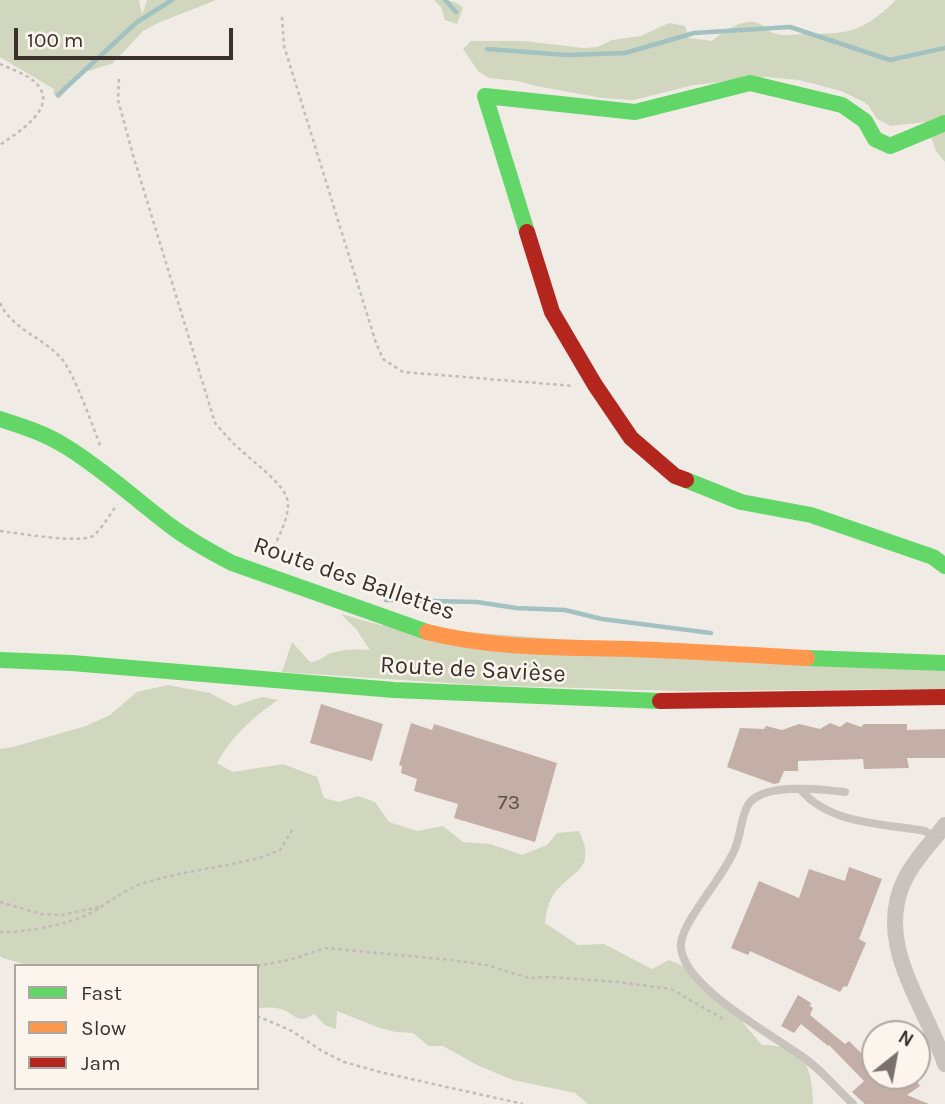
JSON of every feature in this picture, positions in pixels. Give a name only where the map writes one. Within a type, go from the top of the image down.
[{"type":"street","points":[[945,123],[890,146],[875,139],[865,121],[842,105],[750,83],[635,112],[485,96],[552,312],[631,438],[675,476],[741,502],[811,515],[933,557],[945,566]]},
{"type":"street","name":"Route des Ballettes","points":[[0,419],[50,437],[69,447],[200,545],[231,562],[410,627],[486,643],[764,654],[843,662],[945,663]]},
{"type":"street","name":"Route de Savièse","points":[[0,660],[46,661],[394,690],[636,701],[945,697]]},
{"type":"street","points":[[940,832],[907,875],[899,892],[893,927],[907,977],[945,1064]]},
{"type":"lane","points":[[845,792],[800,789],[767,792],[756,796],[750,802],[732,856],[694,916],[681,944],[696,980],[756,1027],[808,1060],[853,1104]]},
{"type":"lane","points":[[800,789],[808,798],[838,815],[940,832]]},
{"type":"path","points":[[282,17],[284,46],[383,359],[403,372],[597,387]]},
{"type":"path","points":[[0,64],[33,80],[42,91],[44,103],[34,119],[0,145]]},
{"type":"path","points":[[120,79],[118,100],[130,145],[215,423],[286,495],[286,515],[264,575]]},
{"type":"path","points":[[0,303],[11,321],[37,336],[63,359],[102,449],[104,458],[100,470]]},
{"type":"path","points":[[0,531],[75,540],[90,538],[100,530],[127,492]]},
{"type":"path","points":[[0,932],[21,931],[70,921],[99,907],[121,892],[148,882],[263,857],[279,850],[294,827]]},
{"type":"path","points":[[0,902],[41,914],[61,915],[99,907]]},
{"type":"path","points":[[259,966],[293,959],[326,948],[451,960],[495,967],[529,978],[550,976],[671,989],[728,1021]]},
{"type":"path","points":[[259,1017],[292,1031],[344,1062],[523,1104]]},
{"type":"green space","points":[[0,0],[139,0],[142,15],[147,0],[216,0],[143,31],[113,63],[89,71],[80,71],[61,97],[57,98],[53,93],[54,89],[0,57]]},
{"type":"green space","points":[[434,0],[454,2],[463,8],[457,24],[445,20],[441,7]]},
{"type":"green space","points":[[896,0],[945,0],[945,162],[936,151],[926,122],[891,126],[877,119],[862,101],[841,91],[799,80],[766,77],[694,85],[634,100],[602,98],[518,81],[489,78],[478,71],[463,49],[471,41],[524,41],[597,47],[612,40],[641,36],[669,23],[685,26],[689,38],[712,41],[734,26],[748,22],[760,24],[781,35],[845,32],[874,19]]},
{"type":"green space","points":[[341,614],[380,625],[945,670],[945,689],[680,691],[478,685],[282,672],[292,642],[310,662],[341,651],[370,650],[356,629]]},
{"type":"green space","points":[[168,685],[210,693],[234,706],[262,697],[278,700],[244,728],[229,744],[217,763],[233,772],[283,764],[317,777],[324,798],[339,802],[358,796],[375,802],[389,822],[417,831],[443,826],[463,842],[490,844],[522,855],[547,845],[557,833],[579,831],[584,845],[583,864],[556,891],[549,903],[545,923],[578,945],[604,944],[652,969],[669,960],[683,966],[720,996],[762,1045],[788,1049],[803,1060],[811,1078],[813,1104],[588,1104],[575,1093],[513,1080],[479,1066],[443,1046],[429,1046],[413,1033],[380,1028],[337,1011],[336,1029],[325,1025],[314,1014],[303,1019],[282,1009],[259,1008],[259,964],[24,964],[3,958],[0,956],[0,749],[86,726],[110,715],[137,692]]},
{"type":"building","points":[[321,704],[383,724],[372,761],[310,743]]},
{"type":"building","points":[[847,722],[861,727],[864,724],[907,724],[907,730],[945,729],[945,758],[907,758],[909,768],[864,769],[863,759],[798,761],[798,771],[784,771],[779,783],[774,784],[727,767],[740,728],[764,729],[766,726],[782,730],[799,724],[820,729],[830,723],[840,727]]},
{"type":"building","points":[[411,723],[432,730],[434,724],[557,763],[535,842],[454,818],[458,804],[414,791],[417,779],[401,773],[402,766],[399,765]]},
{"type":"building","points":[[849,867],[882,879],[859,939],[866,943],[847,987],[844,986],[840,992],[750,951],[748,955],[731,948],[759,881],[799,898],[809,869],[845,881]]},
{"type":"building","points":[[798,995],[811,1003],[813,1008],[810,1015],[845,1044],[849,1041],[861,1053],[861,1078],[829,1045],[801,1024],[794,1033],[781,1026]]},
{"type":"building","points":[[861,1084],[861,1090],[914,1090],[907,1095],[929,1104],[865,1104],[852,1092]]},
{"type":"waterway","points":[[58,95],[137,22],[172,0]]},
{"type":"waterway","points":[[445,0],[456,12]]},
{"type":"waterway","points":[[487,49],[567,55],[625,53],[694,33],[790,27],[890,60],[945,48]]},
{"type":"waterway","points":[[386,600],[477,602],[516,608],[565,610],[602,619],[711,633]]},
{"type":"traffic: fast","points":[[527,232],[485,96],[635,112],[750,83],[842,105],[865,121],[875,139],[890,146],[945,123]]},
{"type":"traffic: fast","points":[[0,419],[25,427],[65,446],[179,532],[232,563],[427,632]]},
{"type":"traffic: fast","points":[[686,480],[741,502],[811,515],[933,557],[945,566]]},
{"type":"traffic: fast","points":[[807,658],[945,663]]},
{"type":"traffic: fast","points":[[0,660],[72,663],[394,690],[660,701]]},
{"type":"traffic: slow","points":[[427,632],[477,642],[528,646],[807,658]]},
{"type":"traffic: jam","points":[[527,232],[552,312],[595,385],[631,438],[675,476],[686,480]]},
{"type":"traffic: jam","points":[[660,701],[945,697]]}]
